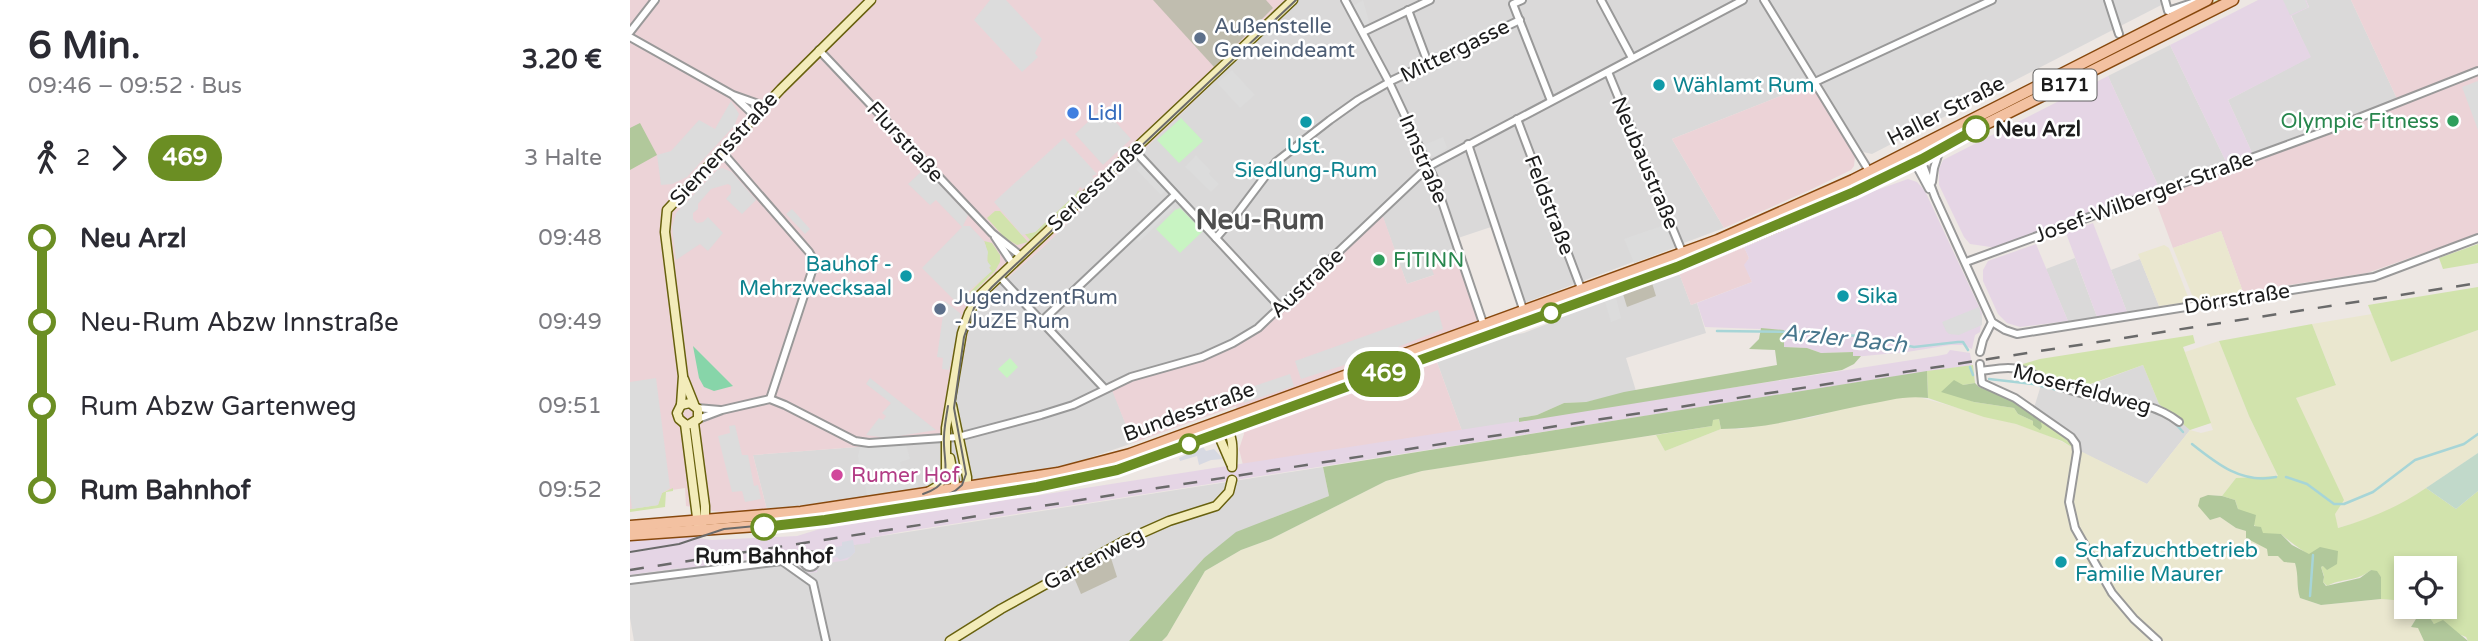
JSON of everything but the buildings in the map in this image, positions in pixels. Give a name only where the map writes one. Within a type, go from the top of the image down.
[{"type":"main road","name":"Haller Straße","points":[[1741,236],[2207,0]]},
{"type":"main road","name":"Haller Straße","points":[[1741,236],[1918,161],[2232,0]]},
{"type":"main road","name":"Bundesstraße","points":[[630,526],[773,516],[1058,473],[1100,463],[1683,254],[1741,236]]},
{"type":"main road","name":"Bundesstraße","points":[[666,532],[782,526],[964,499],[1098,475],[1224,432],[1677,267],[1741,236]]},
{"type":"main road","name":"B171","points":[[630,536],[666,532]]},
{"type":"street","points":[[655,0],[630,35],[733,95],[764,106]]},
{"type":"street","name":"Siemensstraße","points":[[683,376],[696,406],[692,422],[678,416],[683,376],[664,220],[667,210],[764,106],[871,0]]},
{"type":"street","name":"Serlesstraße","points":[[964,499],[956,489],[946,428],[962,333],[980,295],[1293,0]]},
{"type":"street","name":"Innstraße","points":[[1345,0],[1390,82],[1429,166],[1485,326]]},
{"type":"street","points":[[1363,32],[1430,0]]},
{"type":"street","name":"Mittergasse","points":[[1522,0],[1513,4],[1551,102]]},
{"type":"street","points":[[1601,0],[1632,58]]},
{"type":"street","name":"Austraße","points":[[770,399],[855,441],[869,443],[958,437],[1070,406],[1131,376],[1184,363],[1227,346],[1258,328],[1282,308],[1429,166],[1743,0]]},
{"type":"street","points":[[1764,0],[1870,171]]},
{"type":"street","points":[[1815,82],[1992,0]]},
{"type":"street","points":[[2108,0],[2119,34]]},
{"type":"street","points":[[2165,0],[2168,11],[2200,0]]},
{"type":"street","points":[[1408,10],[1428,63]]},
{"type":"street","name":"Mittergasse","points":[[1216,238],[1276,162],[1348,107],[1390,82],[1520,20]]},
{"type":"street","name":"Flurstraße","points":[[819,50],[992,233],[1021,256]]},
{"type":"street","name":"Josef-Wilberger-Straße","points":[[1966,262],[2328,130],[2478,71]]},
{"type":"street","name":"Neubaustraße","points":[[1608,72],[1683,254]]},
{"type":"street","points":[[733,95],[755,116]]},
{"type":"street","name":"Feldstraße","points":[[1517,120],[1582,291]]},
{"type":"street","points":[[1468,144],[1524,312]]},
{"type":"street","points":[[1914,149],[1993,322],[1980,352]]},
{"type":"street","points":[[1932,188],[1940,149]]},
{"type":"street","points":[[1135,151],[1282,308]]},
{"type":"street","points":[[700,522],[692,422],[722,410],[770,399],[813,268],[813,259],[809,252],[722,152]]},
{"type":"street","points":[[1918,161],[1935,197]]},
{"type":"street","points":[[1042,321],[1175,195]]},
{"type":"street","name":"Flurstraße","points":[[992,233],[1013,264]]},
{"type":"street","name":"Dörrstraße","points":[[1993,322],[2017,334],[2029,333],[2374,277],[2478,239]]},
{"type":"street","points":[[999,276],[1104,388]]},
{"type":"street","name":"Moserfeldweg","points":[[2158,641],[2134,619],[2112,593],[2075,528],[2068,502],[2077,453],[2076,444],[2064,432],[2015,398],[1982,383],[1981,368],[2023,371],[2071,391],[2151,407],[2168,413],[2179,422]]},
{"type":"street","name":"Serlesstraße","points":[[951,402],[968,487],[964,499]]},
{"type":"street","points":[[681,405],[687,403],[722,410]]},
{"type":"street","points":[[1220,421],[1224,432]]},
{"type":"street","name":"Serlesstraße","points":[[924,493],[938,486],[944,478],[947,438]]},
{"type":"street","name":"Gartenweg","points":[[950,641],[1001,609],[1124,541],[1170,521],[1216,506],[1229,492],[1232,480]]},
{"type":"street","points":[[666,532],[700,522],[716,530]]},
{"type":"street","points":[[630,580],[774,561],[789,564],[813,583]]},
{"type":"street","points":[[811,567],[826,641]]},
{"type":"shaded area","points":[[630,0],[1299,0],[1040,250],[973,308],[948,440],[753,455],[767,510],[719,512],[686,506],[685,488],[665,491],[659,505],[630,509]]},
{"type":"shaded area","points":[[990,0],[1006,0],[1042,39],[1035,53],[1038,57],[1022,72],[974,20]]},
{"type":"shaded area","points":[[1153,0],[1266,0],[1273,8],[1214,67]]},
{"type":"shaded area","points":[[1299,0],[1596,0],[1626,57],[1621,60],[1625,67],[1636,60],[1604,0],[2171,0],[1872,154],[1863,152],[1817,77],[1786,94],[1672,139],[1724,228],[1521,304],[1494,226],[1455,239],[1459,251],[1434,275],[1407,284],[1381,212],[1282,308],[1233,343],[1111,386],[1133,443],[1059,466],[767,510],[753,455],[948,440],[973,308],[1040,250]]},
{"type":"shaded area","points":[[1363,0],[1370,25],[1365,27],[1353,6]]},
{"type":"shaded area","points":[[2258,0],[2306,0],[2309,7],[2291,16],[2311,57],[2228,100],[2254,157],[2228,166],[2170,45]]},
{"type":"shaded area","points":[[2283,0],[2305,0],[2308,7],[2290,15]]},
{"type":"shaded area","points":[[2306,0],[2351,0],[2399,103],[2254,157],[2228,100],[2310,57],[2291,15],[2309,7]]},
{"type":"shaded area","points":[[2351,0],[2478,0],[2478,234],[2367,273],[2243,292],[2221,231],[2173,248],[2153,194],[2399,103]]},
{"type":"shaded area","points":[[2170,45],[2228,166],[2161,192],[2108,76]]},
{"type":"shaded area","points":[[1232,70],[1255,95],[1240,108],[1217,83]]},
{"type":"shaded area","points":[[2108,76],[2161,192],[2004,249],[1970,244],[1939,185],[1939,169],[1943,160]]},
{"type":"shaded area","points":[[1810,81],[1855,156],[1854,166],[1812,189],[1724,228],[1672,139],[1786,94]]},
{"type":"shaded area","points":[[2478,81],[2478,130],[2462,87]]},
{"type":"shaded area","points":[[731,101],[739,114],[734,126],[687,177],[672,184],[661,185],[657,155],[671,151],[699,120],[715,129]]},
{"type":"shaded area","points":[[1103,108],[1131,139],[1103,165],[1075,134]]},
{"type":"shaded area","points":[[1443,137],[1447,148],[1436,156],[1428,155],[1424,145]]},
{"type":"shaded area","points":[[1064,138],[1097,174],[1092,176],[1094,179],[1083,189],[1080,187],[1076,194],[1035,232],[1022,235],[994,202]]},
{"type":"shaded area","points":[[1196,155],[1219,184],[1211,192],[1185,167]]},
{"type":"shaded area","points":[[1141,164],[1166,190],[1161,195],[1136,169]]},
{"type":"shaded area","points":[[722,168],[732,172],[756,200],[742,214],[726,199],[731,193],[731,186],[728,184],[711,189],[698,204],[693,219],[697,223],[708,217],[723,233],[708,251],[700,244],[676,260],[672,227],[676,213]]},
{"type":"shaded area","points":[[926,170],[968,215],[963,226],[970,226],[984,241],[988,252],[987,261],[992,271],[956,302],[922,268],[962,227],[936,200],[930,205],[908,184]]},
{"type":"shaded area","points":[[1908,179],[1917,182],[1925,191],[1982,313],[1980,332],[1975,335],[1972,349],[1963,345],[1950,345],[1853,357],[1852,352],[1821,353],[1807,348],[1783,347],[1784,330],[1705,327],[1697,303],[1752,282],[1744,265],[1749,258],[1744,247]]},
{"type":"shaded area","points":[[1170,204],[1174,208],[1139,242],[1134,238]]},
{"type":"shaded area","points":[[792,209],[810,229],[805,234],[786,214]]},
{"type":"shaded area","points":[[1381,211],[1407,284],[1434,275],[1429,261],[1459,251],[1486,331],[1433,351],[1462,431],[1243,465],[1239,449],[1244,434],[1236,406],[1133,443],[1110,385],[1202,357],[1258,328]]},
{"type":"shaded area","points":[[2093,223],[2127,312],[2097,317],[2066,233]]},
{"type":"shaded area","points":[[1667,224],[1676,247],[1634,263],[1624,239]]},
{"type":"shaded area","points":[[2221,231],[2243,292],[2194,300],[2173,248]]},
{"type":"shaded area","points":[[2036,244],[2068,321],[2020,327],[2007,323],[1998,314],[1983,281],[1983,270],[1988,261]]},
{"type":"shaded area","points":[[2164,245],[2169,248],[2190,302],[2159,306],[2138,254]]},
{"type":"shaded area","points":[[1744,247],[1749,258],[1745,265],[1752,282],[1691,305],[1679,273]]},
{"type":"shaded area","points":[[2075,258],[2097,317],[2068,321],[2046,269]]},
{"type":"shaded area","points":[[2140,259],[2159,306],[2127,312],[2111,270]]},
{"type":"shaded area","points":[[1679,273],[1691,305],[1697,303],[1706,333],[1626,358],[1636,391],[1586,402],[1564,403],[1537,415],[1520,418],[1519,422],[1462,431],[1437,362],[1503,337],[1524,333],[1561,316]]},
{"type":"shaded area","points":[[1652,283],[1656,296],[1627,307],[1623,294]]},
{"type":"shaded area","points":[[1616,298],[1621,318],[1611,322],[1605,302]]},
{"type":"shaded area","points":[[945,301],[961,314],[949,370],[942,369],[943,358],[937,357]]},
{"type":"shaded area","points":[[1979,307],[1982,325],[1959,335],[1946,331],[1942,322]]},
{"type":"shaded area","points":[[1438,310],[1443,329],[1388,351],[1301,379],[1295,361]]},
{"type":"shaded area","points":[[2372,314],[2391,362],[2478,330],[2478,453],[2401,505],[2366,520],[2337,528],[2335,514],[2296,398],[2336,384],[2312,324]]},
{"type":"shaded area","points":[[2219,341],[2249,416],[2278,476],[2236,478],[2222,496],[2208,495],[2199,506],[2210,520],[2220,517],[2246,531],[2247,538],[2295,563],[2299,576],[2300,598],[2321,605],[2394,600],[2394,619],[2416,619],[2411,627],[2418,627],[2424,641],[1162,641],[1205,571],[1241,550],[1271,539],[1386,481],[1422,471],[1581,445],[1656,435],[1665,451],[1721,429],[1740,429],[1810,418],[1844,408],[1915,396],[2050,436],[2147,484],[2190,430],[2201,433],[2213,430],[2185,352]]},
{"type":"shaded area","points":[[1950,350],[1970,353],[1972,365],[901,532],[870,538],[870,543],[854,545],[855,552],[847,560],[823,564],[818,567],[817,572],[809,573],[799,565],[797,554],[786,556],[785,553],[680,571],[679,568],[630,575],[630,539],[671,534],[712,540],[797,536],[820,529],[1937,356],[1947,354]]},
{"type":"shaded area","points":[[2143,365],[2159,404],[2181,409],[2190,430],[2147,484],[2081,452],[2078,440],[2069,431],[2034,408],[2041,385],[2065,394]]},
{"type":"shaded area","points":[[1290,374],[1294,386],[1244,403],[1240,391]]},
{"type":"shaded area","points":[[656,378],[670,488],[662,493],[658,505],[632,509],[630,382]]},
{"type":"shaded area","points":[[870,378],[936,430],[887,438],[866,435],[879,418],[883,420],[886,416],[882,413],[891,403],[866,384]]},
{"type":"shaded area","points":[[735,425],[742,455],[748,455],[754,486],[758,485],[761,499],[745,502],[742,491],[732,492],[718,436],[730,433],[729,426]]},
{"type":"shaded area","points":[[906,444],[910,459],[900,462],[905,484],[917,481],[919,488],[867,497],[862,463],[859,463],[858,456],[860,448]]},
{"type":"shaded area","points":[[1203,447],[1206,451],[1214,449],[1223,459],[1199,465],[1197,456],[1180,461],[1179,458]]},
{"type":"shaded area","points":[[1323,467],[1329,496],[1272,518],[1204,558],[1129,641],[634,641],[630,618],[630,575],[679,568],[680,571],[786,553],[786,556],[797,554],[798,562],[817,569],[869,538]]},
{"type":"shaded area","points":[[853,540],[855,552],[840,560],[837,557],[828,559],[828,563],[822,564],[816,551],[803,553],[842,546],[842,542]]},
{"type":"shaded area","points":[[1110,555],[1117,577],[1081,594],[1073,575]]},
{"type":"green space","points":[[2217,0],[2224,0],[1988,119],[1987,117],[1997,111]]},
{"type":"green space","points":[[1181,118],[1203,141],[1179,163],[1157,140]]},
{"type":"green space","points":[[640,123],[657,155],[630,170],[630,128]]},
{"type":"green space","points":[[1892,164],[1893,167],[1855,186],[1737,238],[1658,270],[1577,300],[1576,298],[1750,232]]},
{"type":"green space","points":[[1077,190],[1080,192],[1077,196],[1030,240],[1025,234],[1035,232],[1076,194]]},
{"type":"green space","points":[[1180,208],[1203,231],[1180,253],[1156,229]]},
{"type":"green space","points":[[995,211],[1000,211],[1028,242],[1017,245],[1005,238],[987,218]]},
{"type":"green space","points":[[984,241],[992,243],[1000,255],[1000,262],[995,271],[971,295],[969,293],[991,271]]},
{"type":"green space","points":[[2478,244],[2478,263],[2443,269],[2439,258]]},
{"type":"green space","points":[[2478,287],[2478,330],[2391,362],[2368,305]]},
{"type":"green space","points":[[2312,324],[2336,385],[2296,398],[2344,500],[2335,514],[2338,528],[2384,512],[2426,488],[2456,509],[2478,491],[2478,641],[2468,641],[2466,637],[2434,624],[2430,619],[2457,619],[2457,556],[2394,556],[2394,600],[2381,599],[2381,577],[2371,570],[2327,586],[2323,582],[2323,566],[2281,534],[2263,534],[2238,509],[2235,500],[2222,496],[2236,478],[2278,476],[2249,416],[2219,341]]},
{"type":"green space","points":[[1761,328],[1784,330],[1784,347],[1807,348],[1821,353],[1853,352],[1853,356],[1861,356],[1854,364],[1842,370],[1519,422],[1519,418],[1537,415],[1564,403],[1586,402],[1624,392],[1777,365],[1775,350],[1749,349],[1759,339]]},
{"type":"green space","points":[[2193,335],[2195,343],[2183,347],[2211,423],[2190,430],[2159,404],[2143,365],[2071,391],[2009,368],[2040,359]]},
{"type":"green space","points":[[693,346],[733,386],[714,391],[704,387],[699,378]]},
{"type":"green space","points":[[1010,358],[1018,367],[1007,378],[998,369]]},
{"type":"green space","points":[[1973,365],[1975,383],[1963,385],[1959,396],[1974,402],[2014,408],[2018,414],[2033,421],[2040,418],[2066,436],[2075,449],[2062,441],[2016,424],[1984,417],[1928,398],[1927,371]]},
{"type":"green space","points":[[1927,371],[1928,398],[1896,399],[1775,424],[1739,428],[1721,429],[1719,419],[1713,420],[1712,426],[1422,471],[1386,481],[1271,539],[1241,550],[1205,571],[1162,641],[1129,641],[1204,558],[1236,532],[1329,496],[1323,467]]},
{"type":"green space","points":[[1954,380],[1963,385],[1975,383],[2014,400],[2040,418],[2042,427],[2040,430],[2033,425],[2033,421],[2018,414],[2014,408],[1974,402],[1941,392]]},
{"type":"green space","points":[[1719,419],[1721,429],[1665,451],[1656,435],[1712,426],[1712,420]]},
{"type":"green space","points":[[1204,432],[1205,434],[1134,460],[1087,474],[975,490],[1098,468]]},
{"type":"green space","points":[[2478,453],[2478,491],[2456,509],[2426,488]]},
{"type":"green space","points":[[673,488],[673,491],[666,492],[665,507],[630,512],[630,509],[658,505],[662,493]]},
{"type":"green space","points":[[2208,495],[2235,500],[2238,509],[2256,515],[2254,526],[2261,527],[2263,533],[2281,534],[2292,545],[2309,554],[2320,547],[2338,551],[2337,564],[2327,570],[2321,567],[2326,586],[2360,578],[2371,570],[2377,571],[2381,577],[2381,599],[2321,605],[2300,598],[2295,563],[2284,562],[2278,556],[2268,556],[2267,549],[2246,538],[2246,531],[2220,517],[2210,520],[2198,506],[2200,498]]},
{"type":"green space","points":[[2416,619],[2431,619],[2434,624],[2443,620],[2468,641],[2424,641],[2418,628],[2411,627]]},
{"type":"waterway","name":"Arzler Bach","points":[[1717,331],[1805,332],[1858,336],[1914,347],[1963,342],[1968,350]]},
{"type":"waterway","name":"Arzler Bach","points":[[1970,367],[1973,375]]},
{"type":"waterway","name":"Arzler Bach","points":[[1989,379],[2033,384],[2082,396]]},
{"type":"waterway","name":"Arzler Bach","points":[[2174,422],[2183,432]]},
{"type":"waterway","name":"Arzler Bach","points":[[2286,477],[2307,484],[2334,504],[2344,504],[2373,492],[2415,460],[2464,444],[2478,434]]},
{"type":"waterway","name":"Arzler Bach","points":[[2192,444],[2211,459],[2241,475],[2252,478],[2276,477]]},
{"type":"waterway","points":[[2310,596],[2313,555]]},
{"type":"tram line","points":[[630,552],[679,544],[724,529],[807,521],[862,508],[945,496],[955,491],[962,485],[966,474],[954,408],[964,337],[974,308],[992,287],[1296,0]]},
{"type":"tram line","points":[[923,494],[939,486],[945,475],[944,435],[948,406]]},
{"type":"railway","points":[[630,570],[2478,283]]},
{"type":"bus line","name":"469","points":[[764,527],[1037,487],[1117,470],[1677,267],[1854,192],[1976,129]]},
{"type":"place","name":"Außenstelle Gemeindeamt","points":[[1200,38]]},
{"type":"place","name":"Wählamt Rum","points":[[1659,85]]},
{"type":"place","name":"Lidl","points":[[1073,113]]},
{"type":"place","name":"Olympic Fitness","points":[[2453,121]]},
{"type":"place","name":"Ust. Siedlung-Rum","points":[[1306,122]]},
{"type":"place","name":"Neu Arzl","points":[[1976,129]]},
{"type":"place","name":"FITINN","points":[[1379,260]]},
{"type":"place","name":"Bauhof - Mehrzwecksaal","points":[[906,276]]},
{"type":"place","name":"Sika","points":[[1843,296]]},
{"type":"place","name":"JugendzentRum - JuZE Rum","points":[[940,309]]},
{"type":"place","name":"Rumer Hof","points":[[837,475]]},
{"type":"place","name":"Rum Bahnhof","points":[[764,527]]},
{"type":"place","name":"Schafzuchtbetrieb Familie Maurer","points":[[2061,562]]},
{"type":"district","name":"Neu-Rum","points":[[1260,220]]}]
